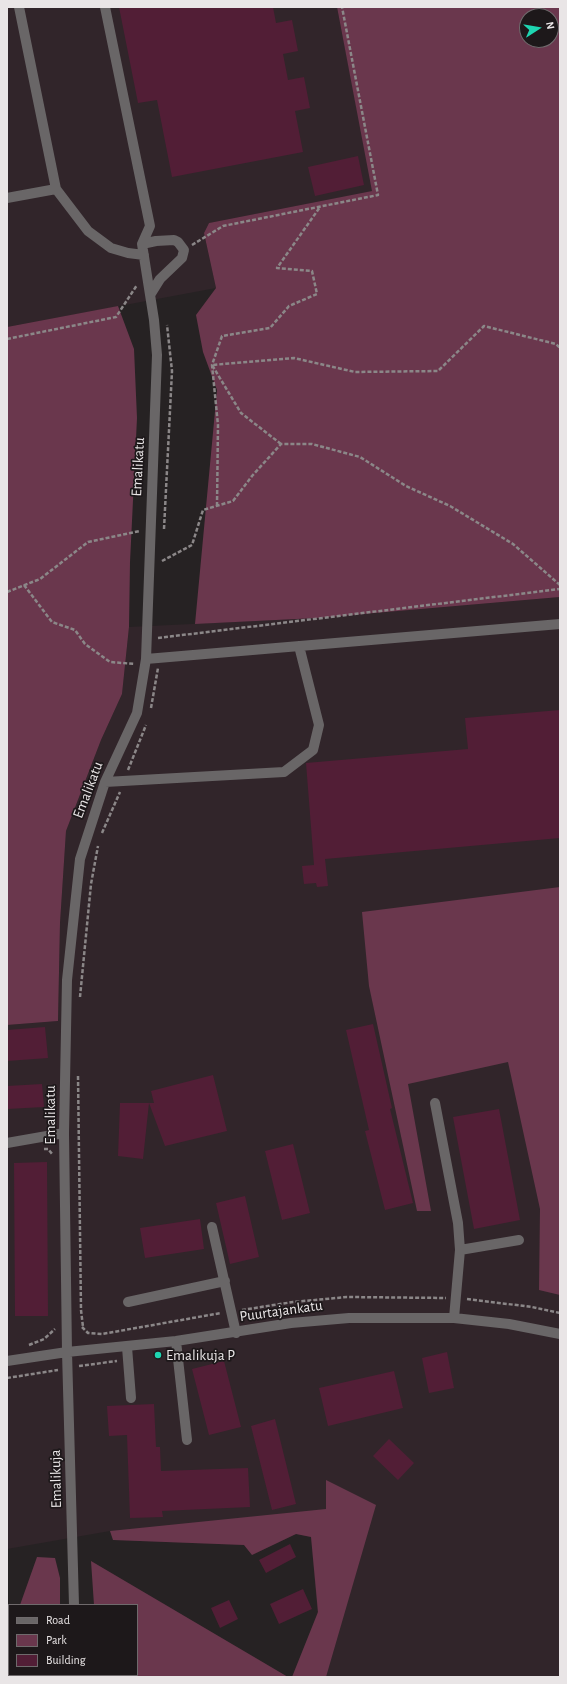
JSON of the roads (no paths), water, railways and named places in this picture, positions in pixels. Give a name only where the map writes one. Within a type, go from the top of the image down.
[{"type":"street","points":[[19,7],[56,189],[71,211],[94,235],[111,248],[128,253],[144,255]]},
{"type":"street","points":[[104,7],[150,226],[142,244]]},
{"type":"street","points":[[7,198],[56,189]]},
{"type":"street","points":[[142,244],[156,241],[174,240],[178,242],[184,250],[182,258],[160,279],[150,295]]},
{"type":"street","name":"Emalikatu","points":[[67,1352],[64,1133],[67,980],[76,884],[80,859],[105,782],[137,713],[146,662],[157,355],[147,271],[142,244]]},
{"type":"street","points":[[146,662],[159,658],[560,624]]},
{"type":"street","points":[[105,782],[284,772],[313,750],[319,725],[299,646]]},
{"type":"street","points":[[435,1103],[458,1223],[460,1250],[454,1318]]},
{"type":"street","points":[[7,1143],[64,1133]]},
{"type":"street","points":[[212,1227],[236,1333]]},
{"type":"street","points":[[460,1250],[519,1240]]},
{"type":"street","points":[[128,1302],[225,1281]]},
{"type":"street","name":"Puurtajankatu","points":[[7,1361],[67,1352],[127,1347],[236,1333],[291,1323],[349,1318],[454,1318],[509,1324],[560,1334]]},
{"type":"street","points":[[176,1341],[188,1440]]},
{"type":"street","points":[[127,1347],[131,1398]]},
{"type":"street","name":"Emalikuja","points":[[67,1352],[74,1604]]},
{"type":"place","name":"Emalikuja P","points":[[158,1355]]}]
